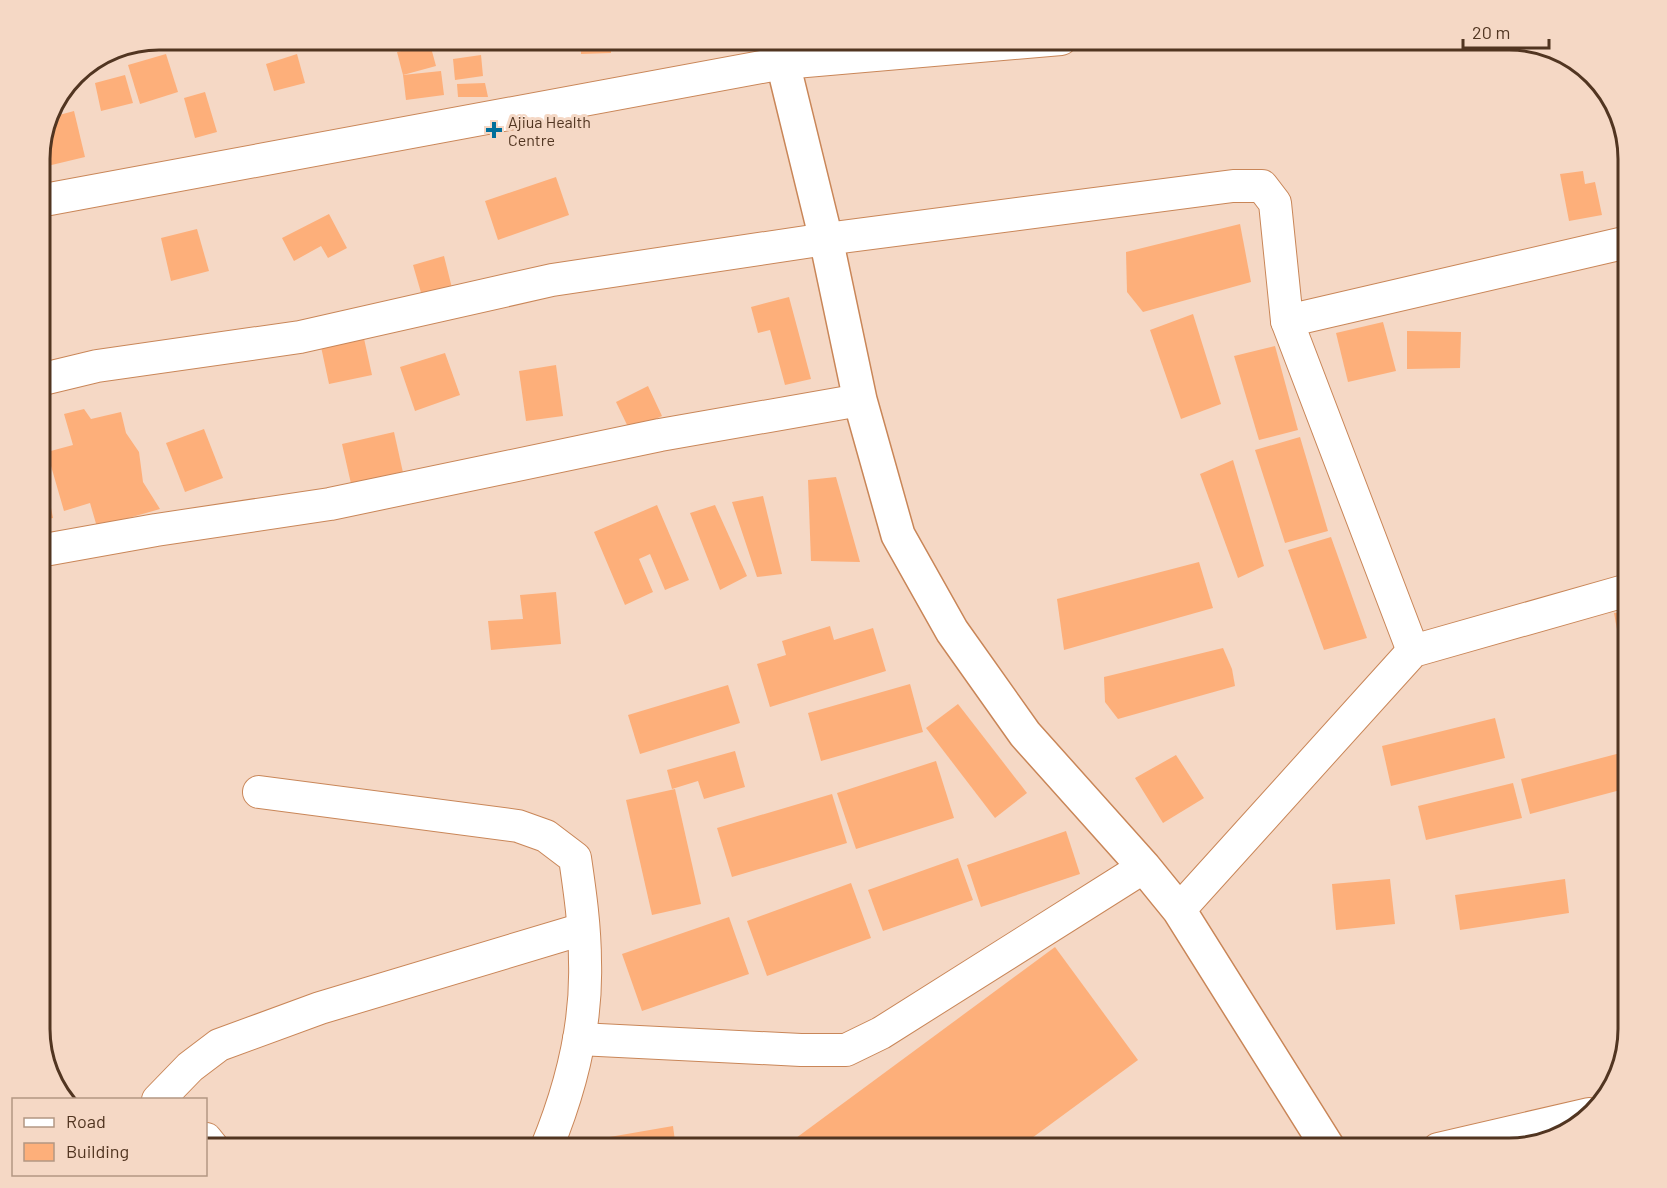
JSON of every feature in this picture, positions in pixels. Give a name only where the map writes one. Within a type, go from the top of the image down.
[{"type":"main road","points":[[780,51],[826,239],[860,400],[898,536],[951,631],[1025,734],[1144,867],[1179,910],[1322,1138]]},
{"type":"street","points":[[50,199],[780,51],[803,50]]},
{"type":"street","points":[[50,377],[97,366],[300,337],[552,280],[826,239],[1233,186],[1262,186],[1275,203],[1287,321],[1413,651]]},
{"type":"street","points":[[1287,321],[1618,244]]},
{"type":"street","points":[[50,549],[156,530],[330,504],[660,435],[860,400]]},
{"type":"street","points":[[1179,910],[1413,651],[1618,593]]},
{"type":"street","points":[[259,792],[518,826],[546,836],[575,858],[585,964],[579,1039],[561,1111],[550,1138]]},
{"type":"street","points":[[579,1039],[801,1050],[846,1050],[881,1033],[1144,867]]},
{"type":"street","points":[[165,1097],[190,1067],[219,1045],[320,1008],[583,929]]},
{"type":"street","points":[[1489,1138],[1571,1119]]},
{"type":"street","points":[[1516,1138],[1526,1130]]},
{"type":"building","points":[[432,50],[436,66],[403,75],[397,52]]},
{"type":"building","points":[[581,50],[611,50],[611,53],[581,54]]},
{"type":"building","points":[[166,54],[178,92],[140,104],[128,65]]},
{"type":"building","points":[[297,54],[305,83],[274,91],[266,64]]},
{"type":"building","points":[[481,55],[483,76],[455,80],[453,59]]},
{"type":"building","points":[[441,71],[444,95],[406,100],[403,75]]},
{"type":"building","points":[[125,75],[133,103],[101,111],[95,83]]},
{"type":"building","points":[[485,83],[488,97],[458,97],[457,84]]},
{"type":"building","points":[[205,92],[217,132],[195,138],[184,98]]},
{"type":"building","points":[[74,111],[85,157],[50,165],[53,130],[59,115]]},
{"type":"building","points":[[1583,171],[1585,184],[1595,182],[1602,215],[1569,221],[1560,174]]},
{"type":"building","points":[[556,177],[569,215],[498,240],[485,201]]},
{"type":"building","points":[[329,214],[347,248],[328,258],[321,246],[294,261],[282,238]]},
{"type":"building","points":[[1240,224],[1251,282],[1143,312],[1127,292],[1126,252]]},
{"type":"building","points":[[197,229],[209,271],[171,281],[161,238]]},
{"type":"building","points":[[444,256],[452,288],[422,296],[413,265]]},
{"type":"building","points":[[789,297],[811,379],[785,385],[770,330],[758,333],[751,307]]},
{"type":"building","points":[[1193,314],[1221,404],[1181,419],[1150,330]]},
{"type":"building","points":[[1383,322],[1396,371],[1348,382],[1336,333]]},
{"type":"building","points":[[1407,331],[1461,332],[1460,368],[1407,369]]},
{"type":"building","points":[[363,334],[372,375],[329,384],[320,342]]},
{"type":"building","points":[[1275,346],[1298,430],[1259,440],[1234,356]]},
{"type":"building","points":[[445,353],[460,395],[415,411],[400,367]]},
{"type":"building","points":[[556,365],[563,416],[526,421],[519,371]]},
{"type":"building","points":[[648,386],[662,416],[630,431],[616,402]]},
{"type":"building","points":[[84,409],[91,419],[121,412],[126,433],[139,452],[143,482],[160,509],[97,527],[90,503],[64,511],[50,462],[50,451],[73,445],[64,414]]},
{"type":"building","points":[[204,429],[223,478],[185,492],[166,443]]},
{"type":"building","points":[[394,432],[404,477],[352,488],[342,444]]},
{"type":"building","points":[[1300,437],[1328,531],[1285,543],[1255,450]]},
{"type":"building","points":[[1233,460],[1264,566],[1238,578],[1200,474]]},
{"type":"building","points":[[836,477],[860,562],[811,561],[808,480]]},
{"type":"building","points":[[763,496],[782,574],[757,577],[732,502]]},
{"type":"building","points":[[50,503],[53,518],[50,519]]},
{"type":"building","points":[[657,505],[689,580],[665,590],[650,554],[639,559],[653,592],[625,605],[594,532]]},
{"type":"building","points":[[715,505],[747,576],[720,590],[690,513]]},
{"type":"building","points":[[1331,537],[1367,638],[1324,650],[1288,550]]},
{"type":"building","points":[[1199,562],[1213,608],[1064,650],[1057,599]]},
{"type":"building","points":[[556,592],[561,644],[491,650],[488,621],[523,619],[520,595]]},
{"type":"building","points":[[1618,612],[1618,635],[1614,613]]},
{"type":"building","points":[[830,626],[834,640],[873,628],[886,671],[770,707],[757,664],[786,655],[782,641]]},
{"type":"building","points":[[1223,648],[1232,669],[1235,686],[1118,719],[1105,702],[1104,677]]},
{"type":"building","points":[[910,684],[923,732],[821,761],[808,713]]},
{"type":"building","points":[[728,685],[740,723],[640,754],[628,715]]},
{"type":"building","points":[[958,704],[1027,793],[995,818],[926,728]]},
{"type":"building","points":[[1495,718],[1505,758],[1391,786],[1382,746]]},
{"type":"building","points":[[735,751],[745,787],[704,799],[698,781],[672,789],[667,770]]},
{"type":"building","points":[[1618,754],[1618,791],[1530,814],[1521,779]]},
{"type":"building","points":[[1176,755],[1204,798],[1163,823],[1135,778]]},
{"type":"building","points":[[936,761],[954,818],[856,849],[837,793]]},
{"type":"building","points":[[1513,783],[1522,818],[1426,840],[1418,806]]},
{"type":"building","points":[[675,789],[701,904],[652,915],[626,800]]},
{"type":"building","points":[[832,794],[847,843],[732,877],[717,828]]},
{"type":"building","points":[[1066,831],[1080,874],[981,907],[967,865]]},
{"type":"building","points":[[958,858],[973,900],[883,931],[868,890]]},
{"type":"building","points":[[1390,879],[1395,924],[1336,930],[1332,884]]},
{"type":"building","points":[[1565,879],[1569,913],[1460,930],[1455,895]]},
{"type":"building","points":[[851,883],[871,938],[767,976],[747,921]]},
{"type":"building","points":[[729,917],[749,974],[642,1011],[622,954]]},
{"type":"building","points":[[1055,947],[1138,1060],[1032,1138],[796,1138]]},
{"type":"building","points":[[673,1126],[675,1138],[604,1138]]},
{"type":"place","name":"Ajiua Health Centre","points":[[494,130]]}]
